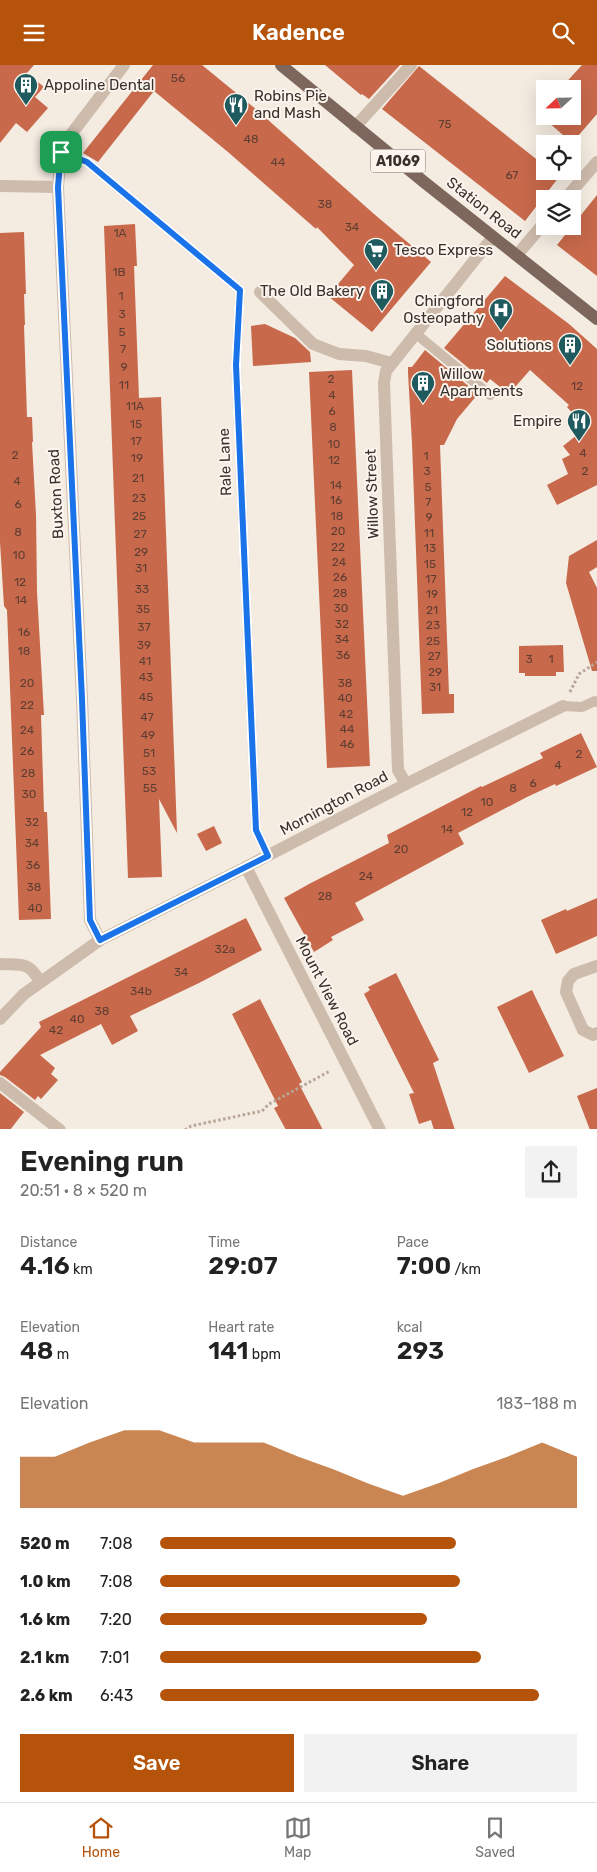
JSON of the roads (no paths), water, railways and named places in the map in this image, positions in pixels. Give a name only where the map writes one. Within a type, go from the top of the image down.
[{"type":"main road","name":"Station Road","points":[[281,65],[355,127],[597,319]]},
{"type":"street","name":"Buxton Road","points":[[100,940],[90,920],[82,699],[58,187],[61,152],[68,137],[124,65]]},
{"type":"street","points":[[355,127],[411,65]]},
{"type":"street","points":[[573,190],[597,162]]},
{"type":"street","points":[[0,186],[58,187]]},
{"type":"street","points":[[517,255],[536,233]]},
{"type":"street","name":"Willow Street","points":[[406,784],[398,770],[397,760],[384,383],[386,371],[391,363],[493,237]]},
{"type":"street","points":[[260,292],[313,344],[338,353],[366,356],[391,363]]},
{"type":"street","name":"Mornington Road","points":[[0,1019],[24,994],[100,940],[563,706]]},
{"type":"street","name":"Mount View Road","points":[[246,867],[380,1129]]},
{"type":"street","points":[[0,964],[26,965],[34,971],[40,982]]},
{"type":"street","points":[[597,966],[574,974],[568,981],[566,992],[583,1029],[593,1035],[597,1033]]},
{"type":"street","points":[[0,1083],[60,1129]]},
{"type":"lane","name":"Rale Lane","points":[[61,152],[87,162],[240,290],[236,365],[256,830],[268,856]]},
{"type":"lane","points":[[415,333],[490,395]]},
{"type":"lane","points":[[563,706],[582,707],[594,701],[597,702]]},
{"type":"place","name":"Appoline Dental","points":[[26,106]]},
{"type":"place","name":"Robins Pie and Mash","points":[[236,126]]},
{"type":"place","name":"Tesco Express","points":[[376,271]]},
{"type":"place","name":"The Old Bakery","points":[[382,312]]},
{"type":"place","name":"Chingford Osteopathy","points":[[501,331]]},
{"type":"place","name":"Solutions","points":[[570,366]]},
{"type":"place","name":"Willow Apartments","points":[[423,404]]},
{"type":"place","name":"Empire","points":[[579,442]]}]
